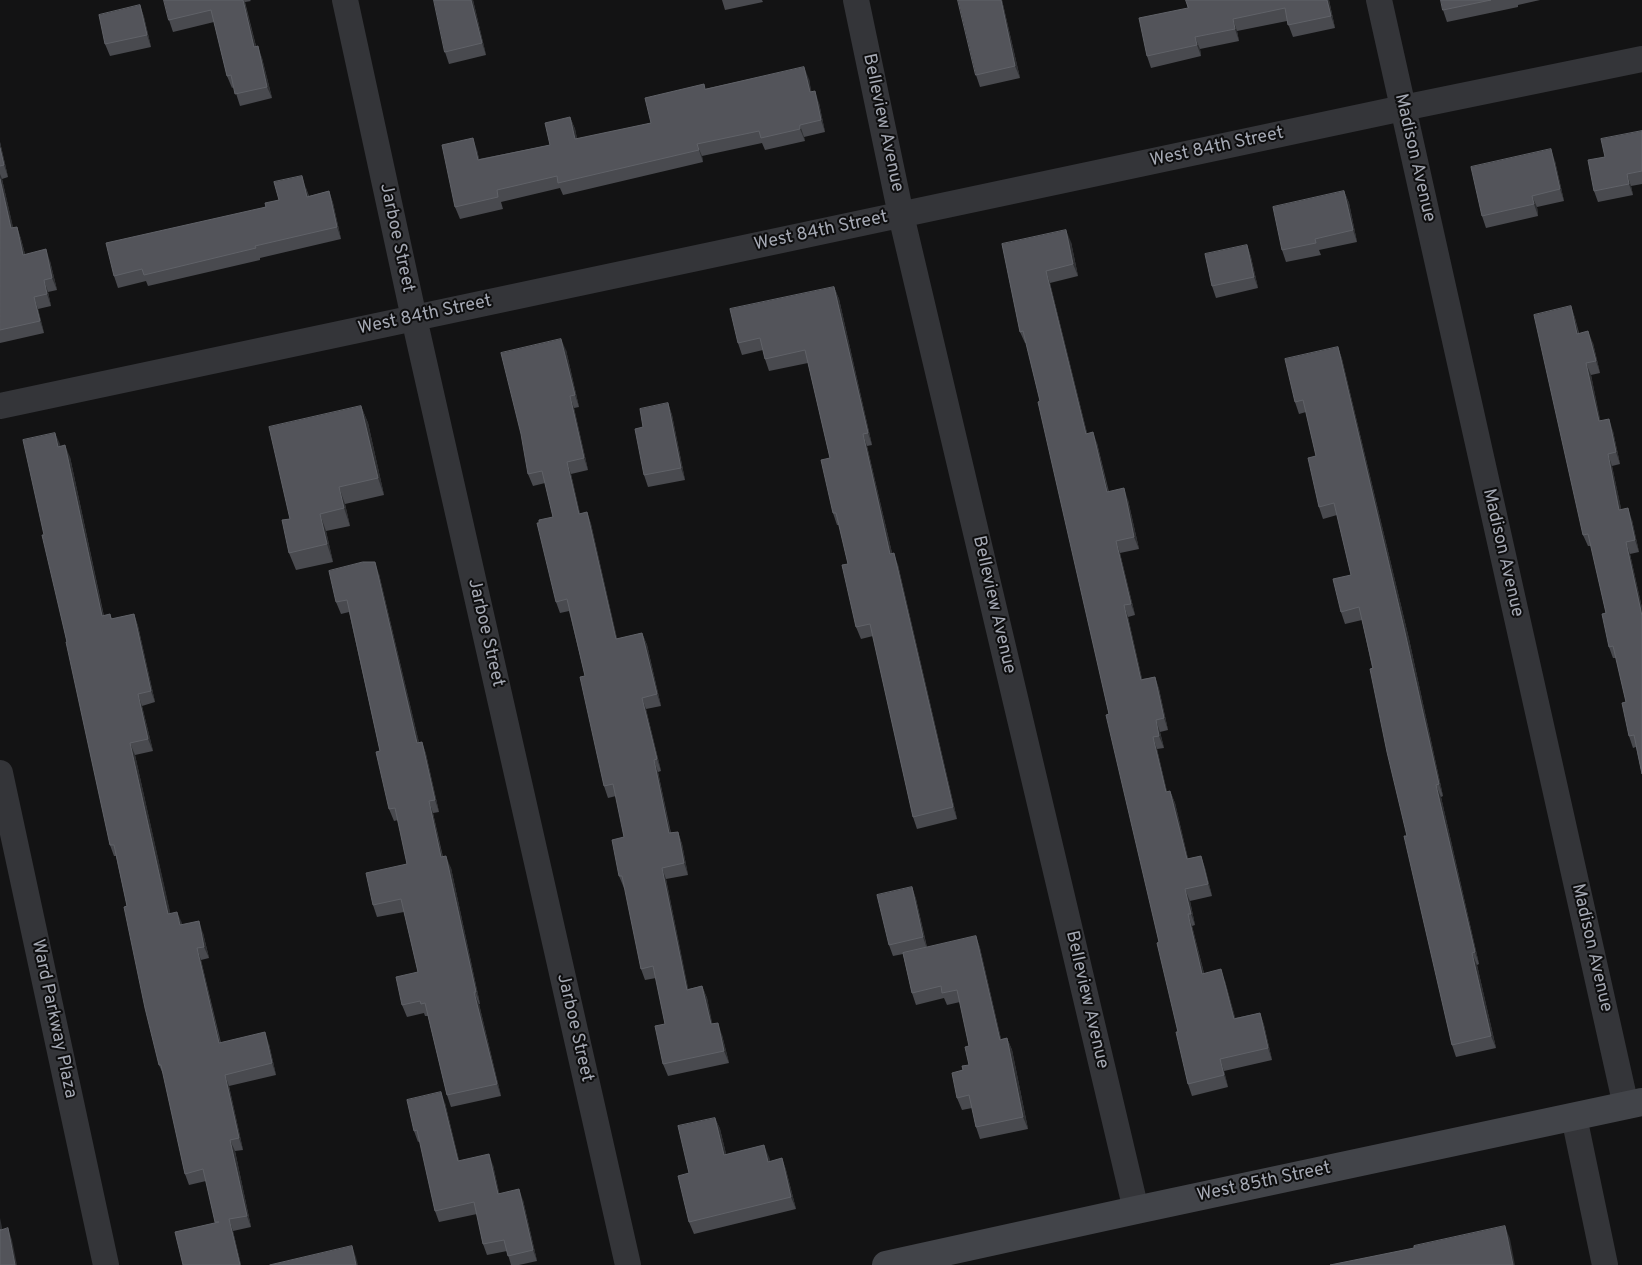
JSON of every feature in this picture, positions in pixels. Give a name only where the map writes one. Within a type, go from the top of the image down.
[{"type":"main road","name":"West 85th Street","points":[[886,1265],[1634,1104]]},
{"type":"street","name":"Jarboe Street","points":[[345,0],[414,318],[628,1265]]},
{"type":"street","name":"Belleview Avenue","points":[[856,0],[901,215],[1136,1210]]},
{"type":"street","name":"Madison Avenue","points":[[1379,0],[1634,1104]]},
{"type":"street","name":"West 84th Street","points":[[0,406],[1403,108],[1642,60]]},
{"type":"street","name":"Ward Parkway Plaza","points":[[0,773],[106,1265]]},
{"type":"street","points":[[1574,1117],[1605,1265]]},
{"type":"building","points":[[164,0],[243,0],[254,47],[258,46],[267,87],[235,94],[231,75],[227,76],[211,10],[169,20]]},
{"type":"building","points":[[434,0],[471,0],[482,43],[445,52]]},
{"type":"building","points":[[958,0],[1001,0],[1015,66],[976,75]]},
{"type":"building","points":[[1186,0],[1327,0],[1331,16],[1288,25],[1285,8],[1233,19],[1235,29],[1195,37],[1197,45],[1147,56],[1139,18],[1188,8]]},
{"type":"building","points":[[1441,0],[1491,0],[1443,10]]},
{"type":"building","points":[[140,5],[147,35],[105,44],[99,15]]},
{"type":"building","points":[[804,67],[810,92],[815,91],[821,120],[800,125],[800,129],[761,138],[759,131],[697,144],[699,150],[558,183],[557,176],[497,190],[498,197],[455,207],[442,145],[473,138],[478,160],[550,145],[545,123],[570,117],[575,139],[651,123],[645,98],[704,84],[705,89]]},
{"type":"building","points":[[1642,131],[1642,171],[1627,174],[1629,184],[1594,191],[1588,160],[1605,157],[1601,139]]},
{"type":"building","points":[[0,148],[4,165],[0,166]]},
{"type":"building","points":[[1551,149],[1560,189],[1532,196],[1534,204],[1482,216],[1471,167]]},
{"type":"building","points":[[302,176],[307,197],[329,191],[337,227],[144,275],[142,269],[114,276],[106,243],[266,207],[265,203],[279,200],[274,182]]},
{"type":"building","points":[[0,179],[11,228],[17,227],[23,255],[46,249],[52,278],[44,280],[47,294],[34,297],[40,321],[0,330]]},
{"type":"building","points":[[1344,191],[1353,230],[1315,239],[1316,243],[1282,250],[1273,207]]},
{"type":"building","points":[[1066,230],[1073,264],[1046,271],[1086,434],[1093,432],[1107,492],[1124,488],[1134,537],[1116,541],[1131,604],[1124,605],[1141,680],[1155,677],[1164,718],[1156,720],[1159,736],[1153,737],[1166,792],[1170,791],[1187,859],[1201,856],[1208,884],[1185,889],[1191,914],[1188,914],[1202,974],[1221,969],[1234,1019],[1260,1013],[1268,1048],[1220,1059],[1224,1075],[1188,1084],[1157,943],[1159,942],[1106,715],[1109,714],[1038,402],[1040,401],[1023,331],[1020,332],[1002,244]]},
{"type":"building","points":[[1247,245],[1254,277],[1212,286],[1205,254]]},
{"type":"building","points":[[834,287],[868,433],[863,434],[890,554],[894,553],[953,807],[913,817],[870,624],[856,627],[842,565],[848,564],[836,513],[833,513],[821,460],[830,458],[805,350],[765,359],[760,338],[738,343],[730,309]]},
{"type":"building","points":[[1571,306],[1577,334],[1588,331],[1596,361],[1586,363],[1599,421],[1609,419],[1616,452],[1608,454],[1619,510],[1628,508],[1635,540],[1626,542],[1642,616],[1642,774],[1634,735],[1629,736],[1622,703],[1626,702],[1613,646],[1609,647],[1602,614],[1606,613],[1588,534],[1583,535],[1534,315]]},
{"type":"building","points":[[561,339],[575,395],[570,396],[584,458],[567,462],[579,514],[587,512],[616,639],[642,633],[657,694],[642,698],[657,759],[654,760],[669,833],[678,832],[684,863],[662,868],[687,990],[702,986],[711,1024],[718,1023],[724,1051],[663,1064],[655,1026],[665,1024],[653,966],[641,969],[622,876],[619,876],[612,840],[624,837],[613,784],[604,786],[580,677],[585,676],[567,599],[556,602],[537,523],[539,523],[539,520],[553,517],[542,471],[528,474],[521,434],[501,353]]},
{"type":"building","points":[[1338,347],[1439,784],[1436,785],[1475,952],[1472,953],[1491,1036],[1452,1045],[1404,836],[1407,836],[1387,752],[1370,669],[1373,668],[1359,607],[1341,612],[1333,579],[1351,575],[1334,503],[1319,507],[1308,458],[1316,456],[1303,400],[1295,402],[1285,359]]},
{"type":"building","points":[[668,403],[681,468],[644,475],[635,429],[643,427],[640,409]]},
{"type":"building","points":[[361,406],[378,478],[339,487],[344,508],[320,514],[327,544],[289,553],[282,520],[290,519],[269,427]]},
{"type":"building","points":[[55,433],[58,447],[65,445],[102,616],[110,614],[111,619],[134,614],[151,691],[138,694],[148,739],[130,743],[168,914],[177,912],[180,925],[199,921],[204,947],[197,948],[219,1043],[265,1032],[272,1063],[225,1075],[239,1138],[230,1140],[247,1216],[229,1219],[240,1265],[183,1265],[175,1232],[219,1222],[215,1222],[203,1169],[185,1174],[161,1065],[159,1065],[145,1008],[124,907],[127,906],[114,845],[110,845],[42,535],[44,535],[23,440]]},
{"type":"building","points":[[363,562],[375,562],[417,743],[422,742],[435,800],[429,801],[441,857],[446,856],[476,992],[474,992],[497,1084],[447,1095],[425,1003],[421,1004],[420,1001],[402,1005],[396,977],[418,972],[401,899],[373,905],[366,873],[407,864],[395,808],[389,809],[376,752],[380,751],[347,600],[336,602],[329,571]]},
{"type":"building","points":[[912,887],[923,937],[889,945],[877,895]]},
{"type":"building","points":[[976,936],[1000,1040],[1007,1038],[1023,1117],[976,1127],[969,1095],[957,1098],[952,1073],[963,1070],[962,1066],[969,1065],[965,1047],[969,1046],[957,990],[942,993],[941,986],[912,993],[903,953]]},
{"type":"building","points":[[441,1092],[458,1161],[489,1154],[498,1194],[519,1189],[533,1250],[508,1256],[504,1240],[483,1244],[474,1202],[435,1211],[417,1130],[414,1131],[407,1100]]},
{"type":"building","points":[[715,1118],[724,1155],[764,1145],[768,1162],[782,1158],[791,1197],[689,1222],[678,1176],[689,1173],[678,1126]]},
{"type":"building","points":[[1505,1226],[1513,1265],[1330,1265],[1414,1248],[1414,1246]]},
{"type":"building","points":[[8,1228],[15,1265],[0,1265],[0,1230]]},
{"type":"building","points":[[352,1246],[356,1265],[270,1265]]}]
